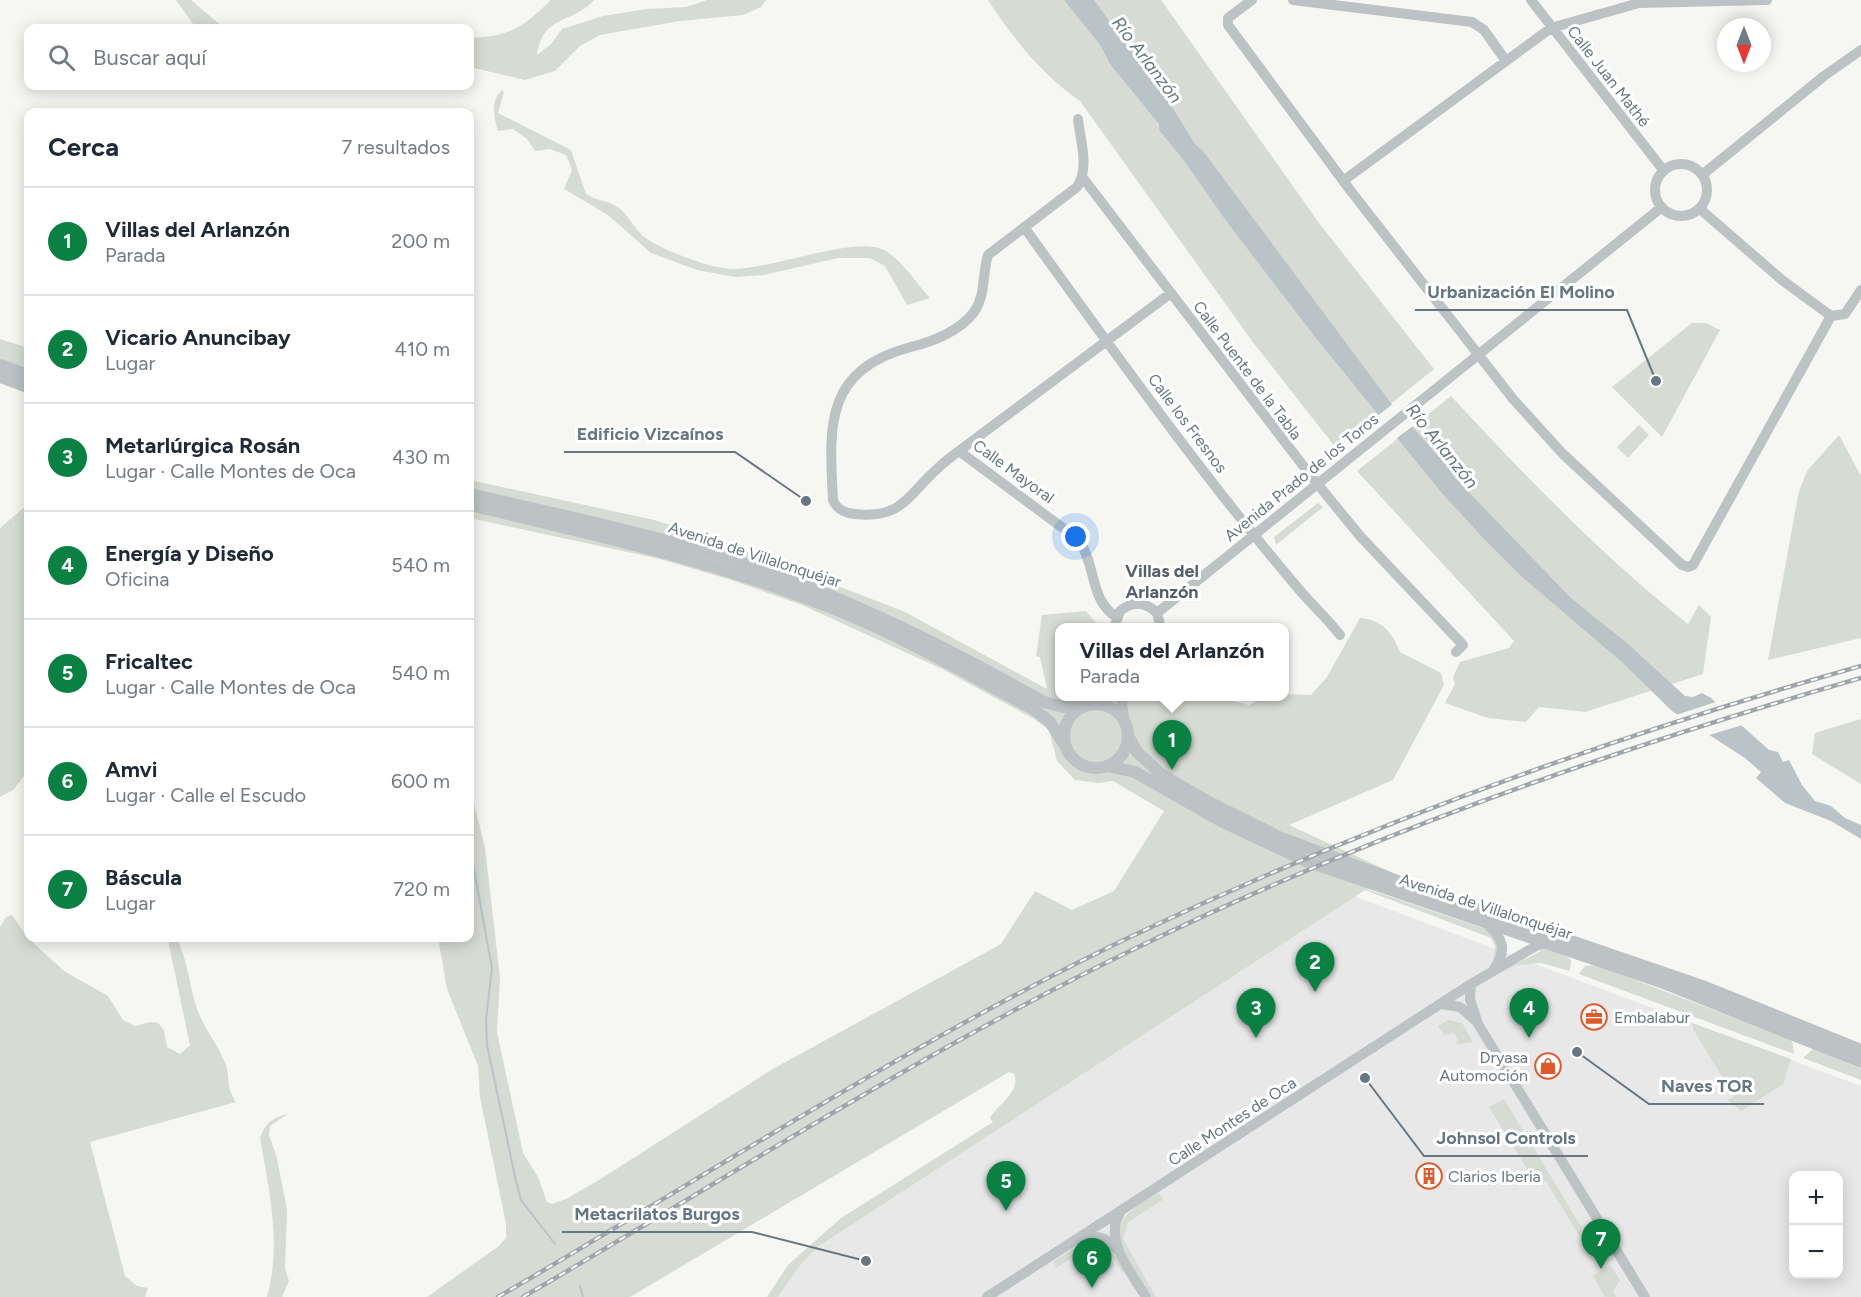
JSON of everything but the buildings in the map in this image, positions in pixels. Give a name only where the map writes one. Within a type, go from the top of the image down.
[{"type":"street","points":[[1252,0],[1228,18],[1228,25],[1343,180],[1513,399],[1563,453],[1637,525],[1688,567],[1698,556],[1835,316],[1851,308],[1861,290]]},
{"type":"street","points":[[1293,0],[1472,22],[1484,30],[1506,61]]},
{"type":"street","name":"Calle Juan Mathé","points":[[1531,0],[1664,171]]},
{"type":"street","points":[[1343,180],[1551,28],[1639,3],[1767,0]]},
{"type":"street","points":[[1702,175],[1824,76],[1861,50]]},
{"type":"street","points":[[1078,119],[1083,178]]},
{"type":"street","points":[[1688,165],[1702,175],[1707,188],[1700,208],[1690,215],[1677,216],[1662,207],[1655,193],[1656,184],[1664,171],[1671,166],[1688,165]]},
{"type":"street","name":"Calle Mayoral","points":[[1083,178],[1077,187],[988,255],[982,294],[972,315],[936,340],[899,351],[850,380],[833,416],[830,439],[835,504],[848,513],[870,516],[892,511],[904,505],[936,469],[959,451],[1079,540],[1090,558],[1100,603],[1115,622]]},
{"type":"street","name":"Calle Puente de la Tabla","points":[[1083,178],[1317,484],[1360,536],[1463,645],[1456,652]]},
{"type":"street","name":"Avenida Prado de los Toros","points":[[1156,613],[1662,207]]},
{"type":"street","points":[[1700,208],[1782,280],[1835,316]]},
{"type":"street","name":"Calle los Fresnos","points":[[1024,227],[1106,341],[1255,534],[1341,630]]},
{"type":"street","points":[[959,451],[1171,293]]},
{"type":"street","points":[[0,365],[24,374]]},
{"type":"street","points":[[0,377],[24,386]]},
{"type":"street","name":"Avenida de Villalonquéjar","points":[[474,495],[636,533],[793,581],[899,626],[1044,702],[1063,707],[1091,702]]},
{"type":"street","name":"Avenida de Villalonquéjar","points":[[474,506],[706,564],[834,609],[913,645],[1035,710],[1050,722],[1066,747]]},
{"type":"street","points":[[1115,622],[1119,611],[1132,604],[1146,605],[1156,613],[1160,623]]},
{"type":"street","points":[[1122,701],[1128,736],[1123,754],[1107,766],[1087,767],[1078,763],[1066,747],[1065,728],[1075,711],[1091,702],[1110,706],[1124,719]]},
{"type":"street","name":"Avenida de Villalonquéjar","points":[[1128,736],[1146,762],[1162,775],[1217,807],[1281,838],[1408,885],[1673,975],[1861,1050]]},
{"type":"street","name":"Avenida de Villalonquéjar","points":[[1107,766],[1135,772],[1221,821],[1306,861],[1661,982],[1861,1062]]},
{"type":"street","points":[[1487,924],[1497,932],[1503,946],[1501,958],[1493,971]]},
{"type":"street","name":"Calle Montes de Oca","points":[[987,1297],[1471,984],[1536,946],[1547,943]]},
{"type":"street","points":[[1471,984],[1470,999],[1478,1024],[1645,1297]]},
{"type":"street","points":[[1441,1004],[1460,1007],[1478,1024]]},
{"type":"street","points":[[1120,1212],[1114,1221],[1119,1251],[1146,1297]]},
{"type":"street","points":[[1087,1234],[1105,1239],[1119,1251]]},
{"type":"shaded area","points":[[176,0],[191,0],[219,24],[193,24]]},
{"type":"shaded area","points":[[551,0],[594,0],[586,8],[560,21],[545,32],[537,55],[551,44],[562,29],[603,16],[646,9],[686,7],[707,0],[766,0],[761,7],[743,15],[680,21],[600,35],[580,46],[555,71],[525,80],[474,68],[474,38],[496,35],[515,29]]},
{"type":"shaded area","points":[[988,0],[1161,0],[1319,223],[1434,369],[1336,448],[1252,341],[1080,101],[1053,80],[1029,55]]},
{"type":"shaded area","name":"Río Arlanzón","points":[[1064,0],[1094,0],[1172,107],[1195,144],[1203,151],[1390,402],[1450,469],[1454,477],[1571,598],[1628,644],[1685,696],[1693,697],[1702,693],[1711,698],[1769,750],[1778,752],[1783,762],[1789,760],[1802,785],[1815,801],[1831,806],[1845,818],[1861,825],[1861,839],[1831,821],[1785,803],[1756,778],[1761,772],[1745,758],[1672,711],[1624,664],[1520,575],[1485,540],[1441,492],[1312,333],[1159,130],[1159,124],[1110,64],[1101,46]]},
{"type":"shaded area","points":[[502,90],[504,92],[498,113],[571,150],[586,194],[619,208],[643,236],[662,247],[686,258],[733,269],[749,268],[832,250],[869,246],[882,249],[895,258],[930,298],[907,305],[885,266],[870,258],[838,258],[764,275],[736,277],[697,270],[651,253],[608,215],[564,189],[572,170],[566,155],[550,149],[535,151],[527,139],[513,129],[498,131],[494,104]]},
{"type":"shaded area","points":[[1692,323],[1706,323],[1720,330],[1662,437],[1612,387]]},
{"type":"shaded area","points":[[0,339],[24,347],[24,392],[0,382]]},
{"type":"shaded area","points":[[1451,396],[1565,514],[1656,598],[1688,624],[1699,605],[1711,617],[1703,674],[1585,712],[1539,707],[1526,722],[1488,718],[1445,703],[1455,684],[1453,677],[1460,662],[1509,648],[1514,641],[1357,471]]},
{"type":"shaded area","points":[[1639,425],[1649,435],[1628,458],[1617,447]]},
{"type":"shaded area","points":[[1839,435],[1861,476],[1861,638],[1768,660],[1799,491],[1807,471]]},
{"type":"shaded area","points":[[474,481],[654,520],[715,539],[903,611],[1047,689],[1040,657],[1036,656],[1042,615],[1086,611],[1096,623],[1055,623],[1055,701],[1232,701],[1249,705],[1256,701],[1289,701],[1289,694],[1311,695],[1327,677],[1360,618],[1374,621],[1390,633],[1400,652],[1441,673],[1444,685],[1393,780],[1289,825],[1393,873],[1367,889],[1486,929],[1499,944],[1493,963],[1495,946],[1491,938],[1365,890],[819,1246],[802,1263],[778,1297],[767,1297],[788,1265],[841,1218],[993,1122],[990,1118],[1012,1092],[1014,1074],[1009,1072],[630,1297],[427,1297],[499,1246],[506,1238],[506,1224],[480,1097],[478,1066],[447,989],[439,942],[474,942],[474,803],[485,848],[500,977],[497,1032],[523,1153],[538,1177],[547,1202],[552,1204],[566,1199],[599,1180],[771,1070],[1001,944],[1035,891],[1072,910],[1114,891],[1164,811],[1113,781],[1098,783],[1075,780],[1057,761],[1049,730],[1034,719],[942,669],[802,605],[731,580],[660,559],[474,519]]},
{"type":"shaded area","points":[[1318,503],[1323,507],[1276,545],[1274,537]]},
{"type":"shaded area","points":[[24,507],[24,776],[13,790],[0,797],[0,528]]},
{"type":"shaded area","points":[[1861,719],[1861,784],[1812,754],[1815,733]]},
{"type":"shaded area","points":[[1354,896],[1861,1086],[1861,1297],[778,1297],[802,1263],[819,1246]]},
{"type":"shaded area","points":[[12,915],[24,932],[24,942],[32,942],[64,971],[108,996],[123,1020],[135,1026],[150,1022],[158,1023],[164,1030],[167,1047],[180,1054],[190,1045],[169,945],[169,942],[179,942],[197,1009],[225,1063],[230,1091],[236,1102],[90,1142],[125,1276],[137,1286],[148,1288],[145,1297],[0,1297],[0,927],[6,917]]},
{"type":"shaded area","points":[[1546,948],[1564,954],[1571,960],[1570,971],[1541,963],[1517,965],[1494,976]]},
{"type":"shaded area","points":[[1596,965],[1792,1040],[1794,1054],[1579,974],[1585,966]]},
{"type":"shaded area","points":[[1448,1020],[1462,1023],[1473,1042],[1456,1044],[1458,1040],[1454,1033],[1444,1035],[1438,1026]]},
{"type":"shaded area","points":[[1692,1023],[1791,1059],[1783,1084],[1741,1111],[1728,1100],[1734,1096],[1693,1029]]},
{"type":"shaded area","points":[[1813,1049],[1861,1069],[1861,1080],[1803,1058]]},
{"type":"shaded area","points":[[1504,1099],[1582,1228],[1580,1237],[1546,1181],[1537,1185],[1489,1107]]},
{"type":"shaded area","points":[[288,1114],[270,1126],[269,1135],[277,1158],[287,1210],[285,1268],[289,1281],[282,1297],[267,1297],[274,1257],[274,1237],[260,1138],[270,1122]]},
{"type":"shaded area","points":[[1158,1193],[1164,1199],[1128,1222],[1123,1239],[1156,1297],[1152,1297],[1125,1251],[1120,1232],[1121,1224],[1128,1214]]},
{"type":"shaded area","points":[[1093,1239],[1108,1247],[1125,1271],[1122,1272],[1108,1250],[1091,1246],[1056,1268],[1054,1261],[1082,1243]]},
{"type":"shaded area","points":[[1092,1250],[1106,1253],[1114,1266],[1090,1280],[1079,1258]]},
{"type":"shaded area","points":[[1610,1265],[1620,1280],[1613,1291],[1616,1297],[1605,1297],[1593,1276]]},
{"type":"pier","points":[[1394,403],[1413,426],[1394,440],[1376,417]]},
{"type":"pier","points":[[1719,701],[1746,724],[1706,736],[1673,716]]},
{"type":"waterway","points":[[474,870],[492,968],[486,1020],[487,1045],[516,1181],[521,1200],[555,1244]]},
{"type":"waterway","points":[[580,1286],[583,1297]]},
{"type":"railway","points":[[498,1297],[889,1065],[968,1020],[1130,937],[1308,857],[1490,786],[1674,723],[1861,666]]},
{"type":"railway","points":[[523,1297],[899,1074],[1052,990],[1219,909],[1308,870],[1490,798],[1674,735],[1861,678]]},
{"type":"place","name":"Urbanización El Molino","points":[[1656,381]]},
{"type":"place","name":"Edificio Vizcaínos","points":[[806,501]]},
{"type":"place","name":"Villas del Arlanzón","points":[[1172,770]]},
{"type":"place","name":"Vicario Anuncibay","points":[[1315,992]]},
{"type":"place","name":"Embalabur","points":[[1594,1017]]},
{"type":"place","name":"Metarlúrgica Rosán","points":[[1256,1038]]},
{"type":"place","name":"Energía y Diseño","points":[[1529,1038]]},
{"type":"place","name":"Naves TOR","points":[[1577,1052]]},
{"type":"place","name":"Dryasa Automoción","points":[[1548,1066]]},
{"type":"place","name":"Johnsol Controls","points":[[1365,1078]]},
{"type":"place","name":"Clarios Iberia","points":[[1429,1176]]},
{"type":"place","name":"Fricaltec","points":[[1006,1211]]},
{"type":"place","name":"Metacrilatos Burgos","points":[[866,1261]]},
{"type":"place","name":"Báscula","points":[[1601,1269]]},
{"type":"place","name":"Amvi","points":[[1092,1288]]},
{"type":"district","name":"Villas del Arlanzón","points":[[1162,581]]}]
